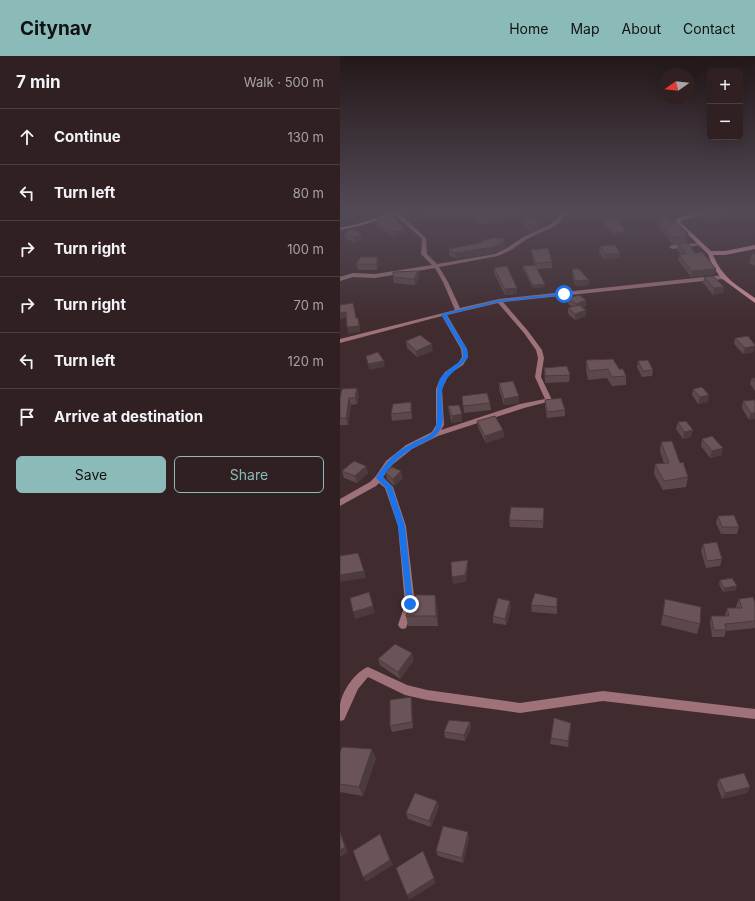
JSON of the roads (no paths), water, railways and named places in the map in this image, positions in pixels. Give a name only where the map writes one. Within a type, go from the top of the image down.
[{"type":"street","points":[[424,250],[424,254],[436,266],[444,278],[450,295],[458,310]]},
{"type":"street","points":[[340,279],[353,275],[374,276],[436,266],[496,255],[506,250]]},
{"type":"street","points":[[707,250],[723,277],[755,301]]},
{"type":"street","points":[[710,253],[725,253],[740,250]]},
{"type":"street","points":[[340,341],[458,310],[499,301],[723,277]]},
{"type":"street","points":[[340,502],[373,484],[396,456],[435,434],[522,406],[549,400],[538,377],[541,358],[539,350],[526,332],[499,301]]},
{"type":"street","points":[[435,434],[440,425],[439,389],[447,374],[461,364],[465,357],[464,349],[444,314]]},
{"type":"street","points":[[379,478],[389,487],[402,526],[410,604],[403,625]]},
{"type":"street","points":[[340,716],[356,682],[363,674],[368,672],[405,690],[427,695],[520,708],[603,696],[755,714]]}]
